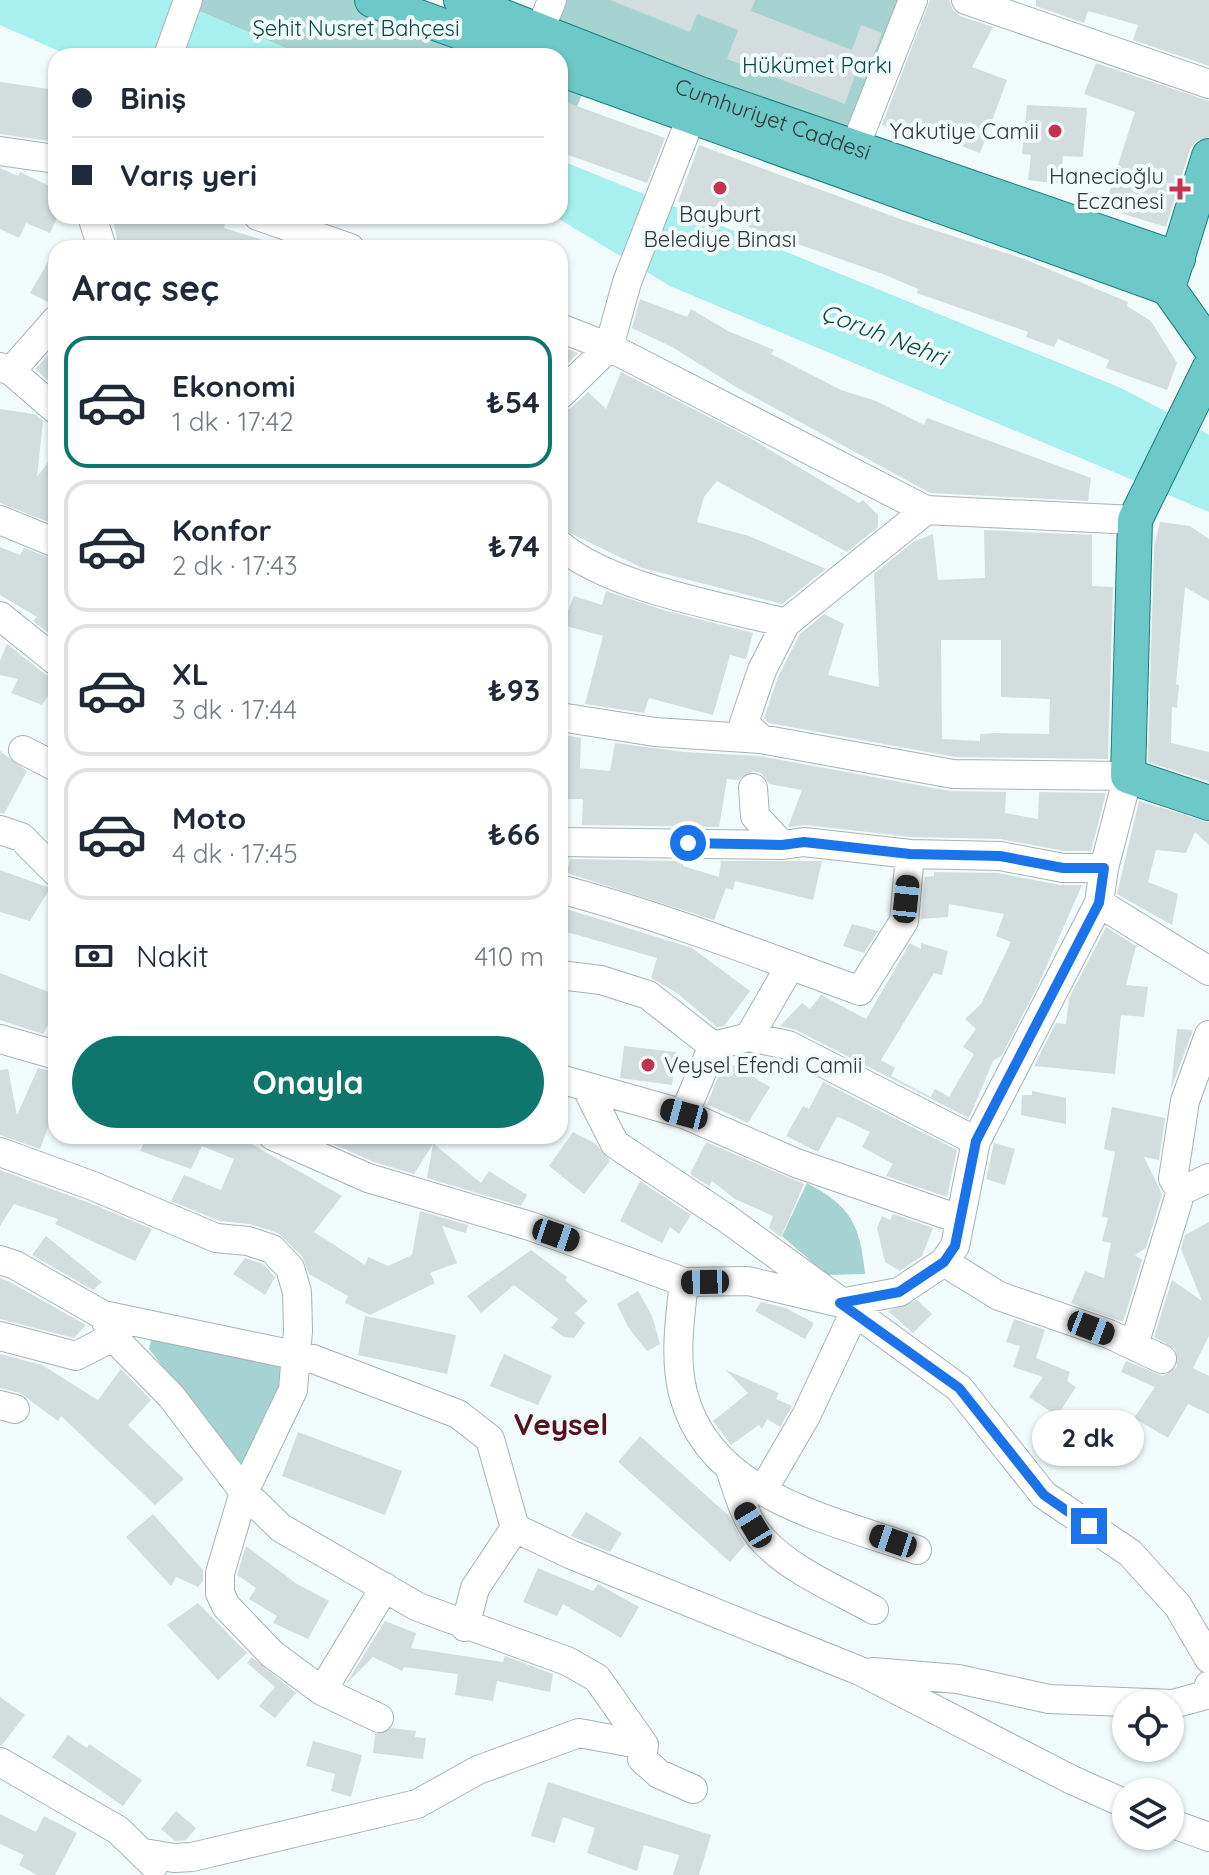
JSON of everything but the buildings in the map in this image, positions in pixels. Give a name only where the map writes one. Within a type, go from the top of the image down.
[{"type":"main road","name":"Cumhuriyet Caddesi","points":[[372,0],[540,29]]},
{"type":"main road","name":"Cumhuriyet Caddesi","points":[[479,3],[540,29],[695,105]]},
{"type":"main road","name":"Cumhuriyet Caddesi","points":[[568,71],[695,105],[1173,274]]},
{"type":"main road","points":[[1209,156],[1173,274],[1209,346]]},
{"type":"main road","points":[[1209,369],[1139,510],[1128,776],[1209,803]]},
{"type":"street","points":[[171,48],[188,0]]},
{"type":"street","points":[[850,161],[913,0]]},
{"type":"street","points":[[966,0],[1209,84]]},
{"type":"street","points":[[568,387],[609,347],[627,282],[695,105]]},
{"type":"street","points":[[0,151],[48,158]]},
{"type":"street","points":[[281,224],[327,240]]},
{"type":"street","points":[[48,328],[5,369],[48,404]]},
{"type":"street","points":[[568,331],[609,347],[926,510],[1139,510]]},
{"type":"street","points":[[761,739],[744,723],[762,670],[786,623],[926,510]]},
{"type":"street","points":[[0,520],[48,540]]},
{"type":"street","points":[[568,552],[578,560],[649,587],[786,623]]},
{"type":"street","points":[[0,616],[48,655]]},
{"type":"street","points":[[291,1144],[368,1178],[530,1226],[684,1282],[748,1281],[847,1307],[899,1292],[944,1262],[955,1246],[976,1141],[1099,903],[1104,868],[1128,776],[953,774],[761,739],[655,732],[568,718]]},
{"type":"street","points":[[23,750],[48,763]]},
{"type":"street","points":[[753,788],[755,816],[782,845]]},
{"type":"street","points":[[11,834],[48,838]]},
{"type":"street","points":[[11,834],[48,865]]},
{"type":"street","points":[[568,842],[782,845],[804,842],[910,854],[1000,856],[1063,868],[1104,868]]},
{"type":"street","points":[[568,891],[649,913],[710,939],[860,991],[904,921],[910,854]]},
{"type":"street","points":[[1099,903],[1209,971]]},
{"type":"street","points":[[749,1037],[790,966]]},
{"type":"street","points":[[568,976],[601,980],[648,995],[713,1046]]},
{"type":"street","points":[[1181,1191],[1173,1179],[1185,1101],[1209,1035]]},
{"type":"street","points":[[713,1046],[749,1037],[788,1045],[976,1141]]},
{"type":"street","points":[[0,1039],[48,1053]]},
{"type":"street","points":[[684,1114],[713,1046]]},
{"type":"street","points":[[573,1083],[684,1114],[796,1163],[959,1219]]},
{"type":"street","points":[[573,1083],[615,1144],[726,1218],[959,1388],[1044,1495],[1130,1553],[1178,1606],[1206,1647],[1209,1659]]},
{"type":"street","points":[[0,1152],[93,1186],[216,1238],[248,1241],[272,1249],[290,1268],[297,1292],[298,1357],[293,1390],[244,1492],[220,1573],[220,1593],[226,1606],[272,1654],[322,1691],[379,1718]]},
{"type":"street","points":[[1134,1345],[1181,1191],[1209,1178]]},
{"type":"street","points":[[0,1260],[108,1326],[171,1396],[244,1492],[281,1528],[418,1607],[465,1627],[567,1661],[597,1678],[644,1745],[642,1759],[659,1774],[693,1789]]},
{"type":"street","points":[[944,1262],[999,1296],[1134,1345],[1162,1359]]},
{"type":"street","points":[[684,1282],[678,1334],[682,1389],[701,1437],[731,1472],[796,1507],[917,1550]]},
{"type":"street","points":[[763,1490],[806,1416],[847,1307]]},
{"type":"street","points":[[108,1326],[313,1359],[458,1414],[490,1439],[515,1528],[572,1555],[860,1671],[1112,1798]]},
{"type":"street","points":[[0,1336],[76,1356],[108,1326]]},
{"type":"street","points":[[731,1472],[744,1511],[762,1540],[785,1559],[874,1610]]},
{"type":"street","points":[[465,1627],[475,1588],[515,1528]]},
{"type":"street","points":[[322,1691],[385,1587]]},
{"type":"street","points":[[860,1671],[958,1679],[1049,1699],[1173,1704],[1206,1695],[1209,1685]]},
{"type":"street","points":[[144,1853],[174,1858],[192,1857],[417,1804],[478,1770],[579,1733],[644,1745]]},
{"type":"street","points":[[0,1762],[118,1830],[163,1875]]},
{"type":"street","points":[[1184,1828],[1209,1837]]},
{"type":"green space","name":"Şehit Nusret Bahçesi","points":[[188,0],[371,0],[502,48],[285,48],[187,6]]},
{"type":"green space","name":"Hükümet Parkı","points":[[552,0],[913,0],[856,148],[540,30]]},
{"type":"green space","points":[[568,72],[589,79],[568,127]]},
{"type":"green space","points":[[807,1183],[834,1200],[851,1219],[860,1242],[865,1274],[827,1275],[782,1236]]},
{"type":"green space","points":[[162,1339],[281,1366],[289,1371],[245,1465],[239,1462],[149,1349],[151,1340]]},
{"type":"water","points":[[0,0],[173,0],[285,48],[52,48],[0,25]]},
{"type":"water","name":"Çoruh Nehri","points":[[568,163],[1121,388],[1199,429],[1209,435],[1209,512],[670,286],[567,224]]},
{"type":"place","name":"Yakutiye Camii","points":[[1055,131]]},
{"type":"place","name":"Bayburt Belediye Binası","points":[[720,188]]},
{"type":"place","name":"Hanecioğlu Eczanesi","points":[[1180,189]]},
{"type":"place","name":"Veysel Efendi Camii","points":[[648,1065]]},
{"type":"district","name":"Veysel","points":[[561,1424]]},
{"type":"route","points":[[688,843],[782,845],[804,842],[910,854],[1000,856],[1063,868],[1104,868],[1099,903],[1084,937],[976,1141],[955,1246],[944,1262],[899,1292],[840,1303],[959,1388],[1044,1495],[1089,1526]]}]
